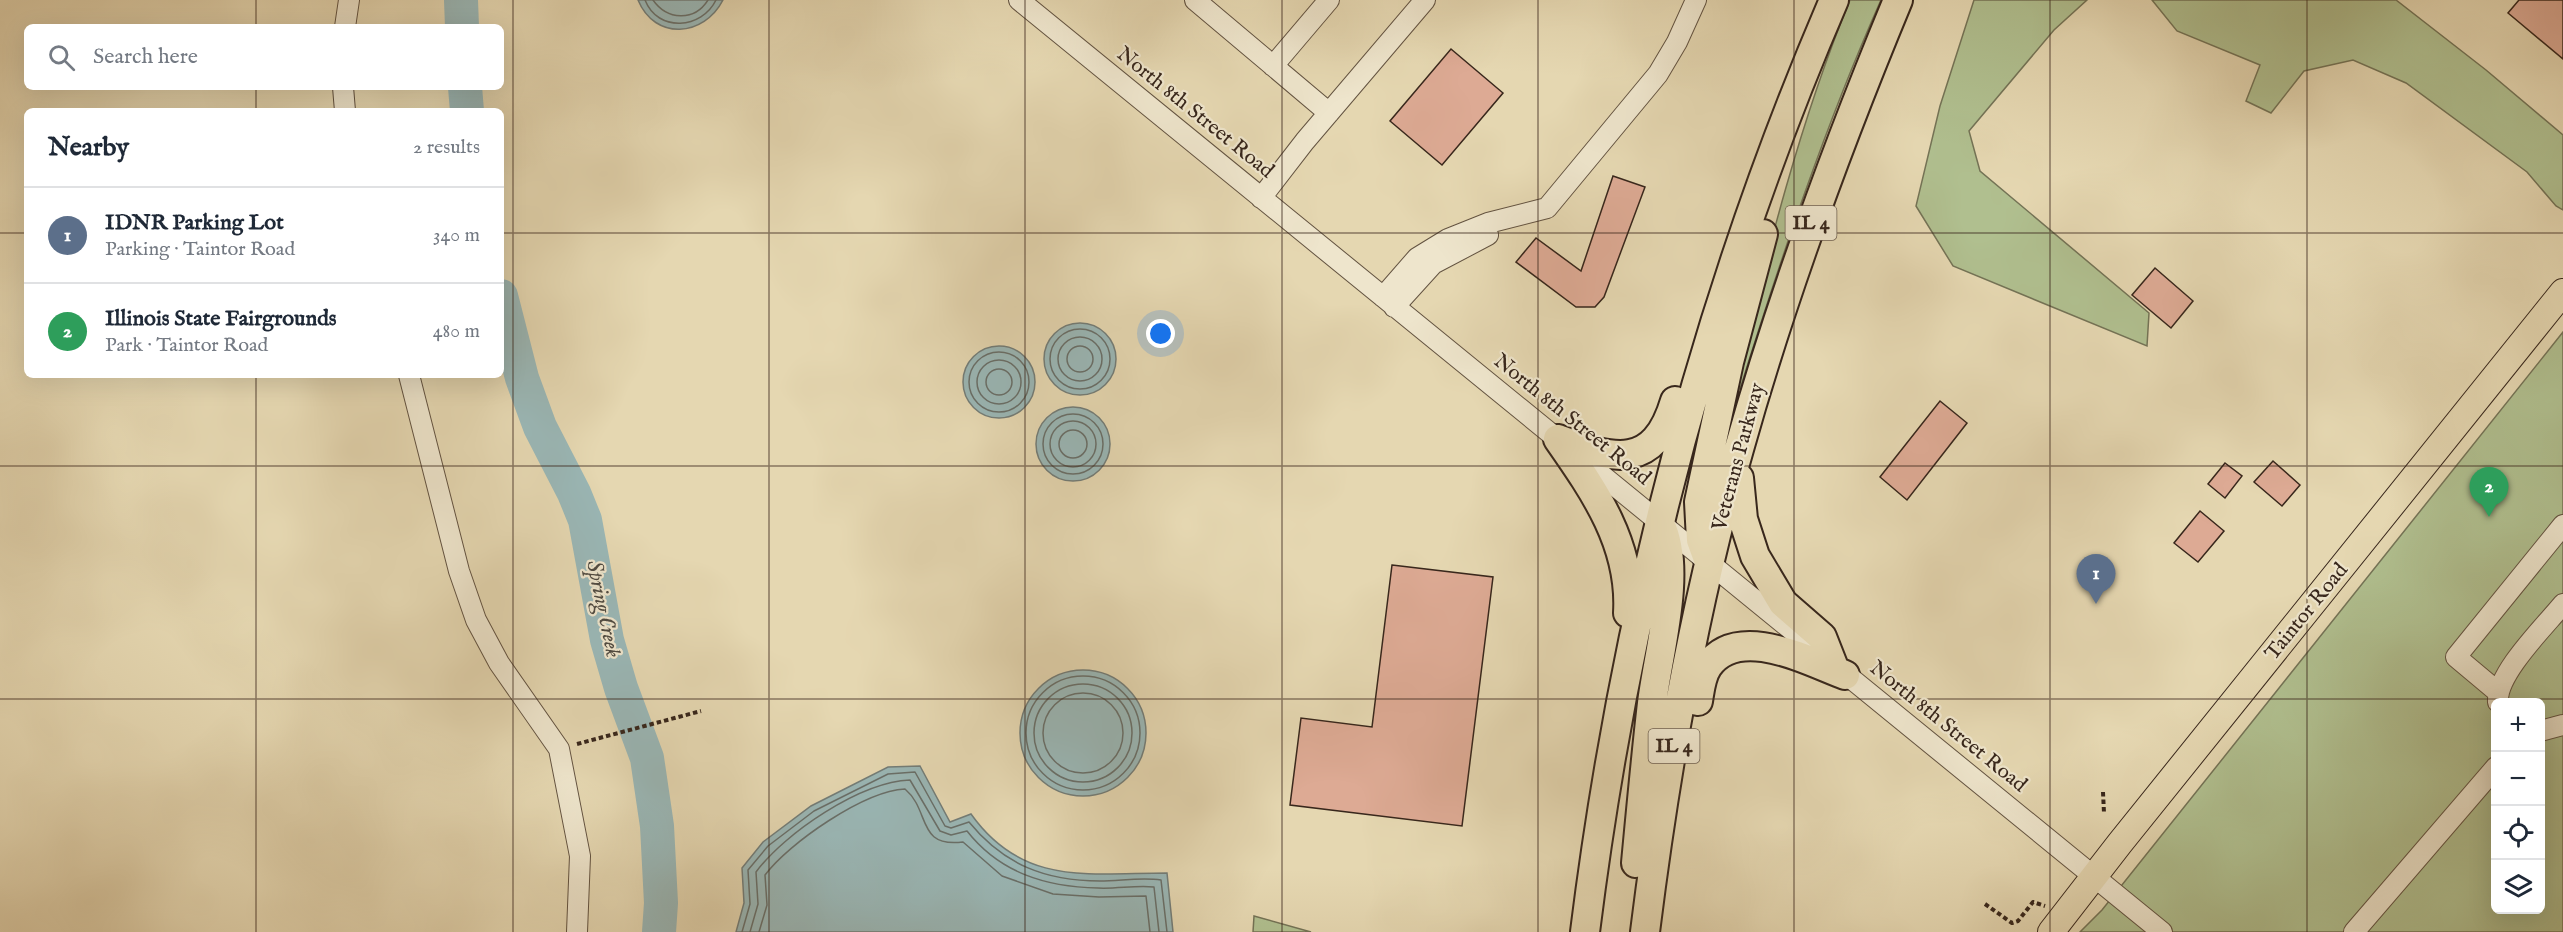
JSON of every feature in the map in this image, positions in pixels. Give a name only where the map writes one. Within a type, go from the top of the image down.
[{"type":"highway","name":"IL 4","points":[[1585,932],[1608,764],[1659,521],[1713,328],[1759,189],[1834,0]]},
{"type":"highway","name":"Veterans Parkway","points":[[1640,931],[1710,564],[1738,451],[1826,180],[1898,0]]},
{"type":"highway","points":[[1710,564],[1701,540],[1699,502],[1729,362],[1779,179],[1772,154]]},
{"type":"highway","points":[[1558,439],[1596,454],[1619,455],[1632,454],[1663,434],[1669,423],[1730,229],[1759,189]]},
{"type":"highway","points":[[1558,439],[1594,490],[1620,545],[1630,591],[1624,681]]},
{"type":"highway","points":[[1738,451],[1743,519],[1755,556],[1783,603],[1822,637],[1839,670]]},
{"type":"highway","points":[[1640,931],[1649,731],[1670,587],[1669,550],[1659,521]]},
{"type":"highway","points":[[1640,931],[1666,880],[1700,688],[1707,667],[1726,652],[1736,648],[1759,645],[1839,670]]},
{"type":"main road","name":"Taintor Road","points":[[2051,932],[2563,292]]},
{"type":"street","points":[[345,24],[349,0]]},
{"type":"street","name":"North 8th Street Road","points":[[1019,0],[2162,932]]},
{"type":"street","points":[[1195,0],[1329,113]]},
{"type":"street","points":[[1273,66],[1329,0]]},
{"type":"street","points":[[1261,198],[1329,113],[1425,0]]},
{"type":"street","points":[[1389,302],[1424,252],[1448,239],[1488,224],[1547,208],[1658,74],[1677,42],[1696,0]]},
{"type":"street","points":[[343,90],[345,108]]},
{"type":"street","points":[[410,378],[459,571],[476,621],[498,663],[559,749],[580,856],[577,932]]},
{"type":"street","points":[[2563,525],[2456,657],[2499,698],[2509,670],[2563,604]]},
{"type":"street","points":[[2545,730],[2563,725]]},
{"type":"street","points":[[2354,932],[2491,773]]},
{"type":"path","points":[[574,745],[701,711]]},
{"type":"path","points":[[2103,792],[2104,813]]},
{"type":"path","points":[[1984,904],[2012,923],[2018,921],[2033,902],[2045,906]]},
{"type":"green space","points":[[1850,0],[1881,0],[1841,96],[1805,193],[1740,389],[1734,388],[1771,241],[1799,143]]},
{"type":"green space","points":[[1974,0],[2087,0],[2054,30],[1969,131],[1980,171],[2149,313],[2147,346],[1953,266],[1916,206],[1940,106]]},
{"type":"green space","points":[[2152,0],[2396,0],[2486,70],[2563,135],[2563,210],[2556,206],[2527,172],[2406,83],[2353,60],[2304,71],[2271,113],[2246,101],[2260,65],[2177,31]]},
{"type":"green space","points":[[2563,332],[2563,932],[2080,932],[2102,910]]},
{"type":"green space","points":[[1254,916],[1311,932],[1253,932]]},
{"type":"water","points":[[638,0],[723,0],[715,12],[704,21],[692,27],[680,29],[667,28],[656,22],[646,13]]},
{"type":"water","points":[[1080,323],[1100,329],[1110,339],[1116,359],[1110,379],[1100,389],[1080,395],[1060,389],[1050,379],[1044,359],[1050,339],[1060,329]]},
{"type":"water","points":[[999,346],[1019,352],[1029,362],[1035,382],[1029,402],[1019,412],[999,418],[979,412],[969,402],[963,382],[969,362],[979,352]]},
{"type":"water","points":[[1073,407],[1087,410],[1099,418],[1107,430],[1110,444],[1107,458],[1099,470],[1087,478],[1073,481],[1059,478],[1047,470],[1039,458],[1036,444],[1039,430],[1047,418],[1059,410]]},
{"type":"water","points":[[1083,670],[1107,675],[1127,689],[1141,709],[1146,733],[1141,757],[1127,777],[1107,791],[1083,796],[1059,791],[1039,777],[1025,757],[1020,733],[1025,709],[1039,689],[1059,675]]},
{"type":"water","points":[[920,766],[950,822],[971,814],[991,837],[1013,854],[1035,865],[1084,874],[1167,873],[1173,932],[736,932],[744,903],[742,868],[763,842],[811,806],[888,767]]},
{"type":"building","points":[[2519,0],[2563,0],[2563,59],[2508,13]]},
{"type":"building","points":[[1451,49],[1503,93],[1442,165],[1390,121]]},
{"type":"building","points":[[1613,176],[1645,187],[1604,297],[1595,307],[1576,307],[1516,262],[1536,238],[1581,271]]},
{"type":"building","points":[[2155,268],[2193,301],[2171,328],[2132,295]]},
{"type":"building","points":[[1940,401],[1967,423],[1907,500],[1880,477]]},
{"type":"building","points":[[2273,461],[2300,485],[2282,506],[2254,482]]},
{"type":"building","points":[[2225,463],[2242,476],[2225,498],[2208,484]]},
{"type":"building","points":[[2200,511],[2224,531],[2198,562],[2174,543]]},
{"type":"building","points":[[1392,565],[1493,577],[1462,826],[1290,805],[1301,718],[1372,727]]},
{"type":"waterway","name":"Spring Creek","points":[[461,0],[462,24]]},
{"type":"waterway","name":"Spring Creek","points":[[465,90],[467,108]]},
{"type":"waterway","name":"Spring Creek","points":[[504,308],[522,378],[540,427],[574,493],[585,520],[607,640],[621,688],[647,758],[657,826],[661,903],[659,932]]},
{"type":"place","name":"Illinois State Fairgrounds","points":[[2489,517]]},
{"type":"place","name":"IDNR Parking Lot","points":[[2096,604]]}]
